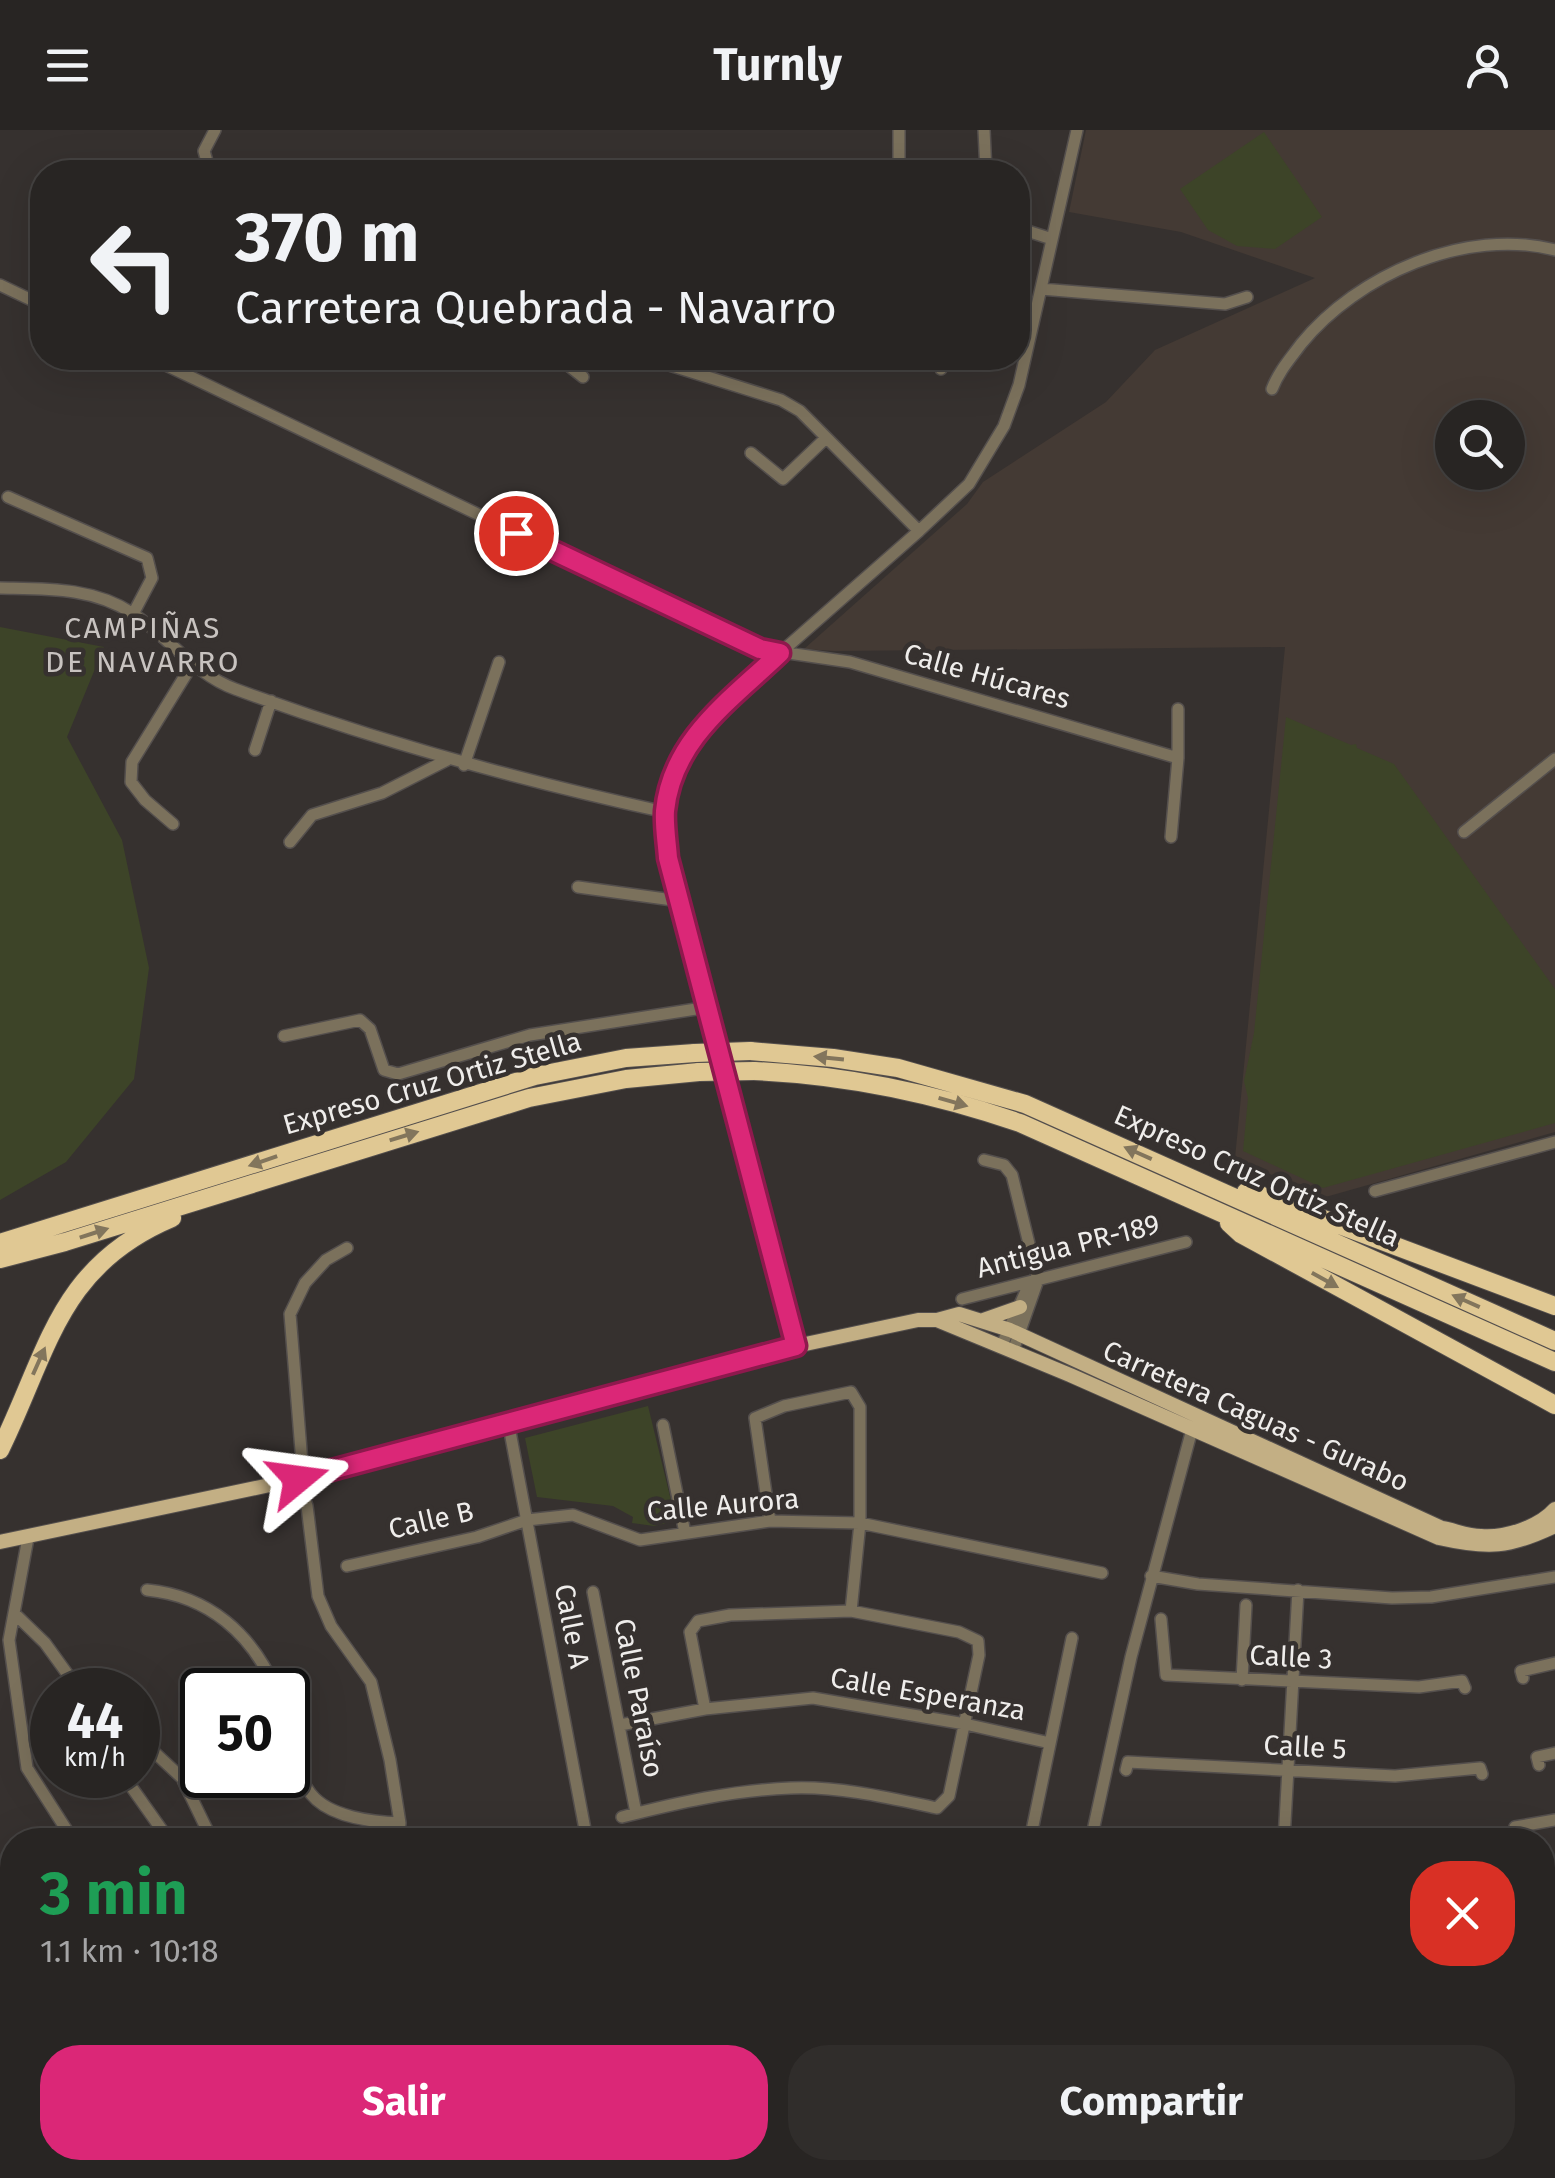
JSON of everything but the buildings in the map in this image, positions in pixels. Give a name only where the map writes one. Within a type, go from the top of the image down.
[{"type":"highway","name":"Expreso Cruz Ortiz Stella","points":[[0,1260],[528,1098],[750,1052],[863,1062],[962,1084],[1057,1116],[1555,1341]]},
{"type":"highway","name":"Expreso Cruz Ortiz Stella","points":[[0,1242],[535,1076],[626,1058],[697,1062],[855,1080],[954,1102],[1050,1135],[1555,1362]]},
{"type":"highway","points":[[0,1450],[63,1309],[96,1264],[144,1231],[236,1196],[260,1180]]},
{"type":"highway","points":[[1218,1189],[1257,1194],[1555,1306]]},
{"type":"highway","points":[[1214,1209],[1240,1234],[1555,1405]]},
{"type":"main road","points":[[984,1320],[1020,1307]]},
{"type":"main road","name":"Carretera Caguas - Gurabo","points":[[0,1542],[298,1479],[796,1346],[959,1314],[1014,1332],[1194,1423],[1440,1538],[1483,1548],[1521,1543],[1555,1526]]},
{"type":"main road","name":"Carretera Caguas - Gurabo","points":[[938,1320],[1442,1528],[1482,1536],[1515,1532],[1555,1510]]},
{"type":"street","points":[[207,160],[204,151],[214,130]]},
{"type":"street","points":[[899,130],[899,160]]},
{"type":"street","points":[[984,130],[985,160]]},
{"type":"street","points":[[1030,337],[1077,130]]},
{"type":"street","points":[[1030,232],[1052,239]]},
{"type":"street","points":[[1272,389],[1280,370],[1314,329],[1358,290],[1401,268],[1454,251],[1500,246],[1555,250]]},
{"type":"street","points":[[0,285],[30,299]]},
{"type":"street","points":[[1041,289],[1225,304],[1247,297]]},
{"type":"street","name":"Calle Húcares","points":[[176,370],[760,649],[850,662],[1178,758]]},
{"type":"street","points":[[574,370],[584,378]]},
{"type":"street","points":[[685,370],[781,400],[800,411],[920,531]]},
{"type":"street","points":[[796,1346],[668,858],[665,812],[678,760],[697,732],[969,484],[1004,426],[1022,370]]},
{"type":"street","points":[[751,453],[784,479],[826,438]]},
{"type":"street","points":[[8,496],[148,558],[152,578],[133,614]]},
{"type":"street","points":[[0,588],[72,590],[108,600],[133,614],[230,688],[448,760],[665,812]]},
{"type":"street","points":[[464,764],[499,662]]},
{"type":"street","points":[[174,824],[130,782],[132,762],[193,663]]},
{"type":"street","points":[[254,750],[271,702]]},
{"type":"street","points":[[1171,837],[1178,709]]},
{"type":"street","points":[[1464,832],[1555,759]]},
{"type":"street","points":[[290,842],[312,814],[382,792],[448,760]]},
{"type":"street","points":[[578,886],[680,901]]},
{"type":"street","points":[[284,1036],[360,1020],[370,1029],[384,1070],[398,1074],[530,1035],[708,1007]]},
{"type":"street","points":[[1375,1191],[1555,1142]]},
{"type":"street","points":[[984,1160],[1004,1166],[1012,1175],[1038,1280],[1007,1349]]},
{"type":"street","name":"Antigua PR-189","points":[[962,1299],[1186,1242]]},
{"type":"street","points":[[347,1248],[326,1260],[305,1283],[290,1314],[302,1463],[298,1479],[307,1506],[318,1596],[330,1626],[371,1682],[390,1760],[399,1828]]},
{"type":"street","points":[[1014,1332],[1026,1291],[1038,1280]]},
{"type":"street","points":[[770,1521],[754,1418],[784,1406],[850,1392],[860,1406],[860,1523],[851,1612]]},
{"type":"street","name":"Calle A","points":[[508,1421],[585,1828]]},
{"type":"street","points":[[1094,1828],[1151,1576],[1194,1423]]},
{"type":"street","points":[[663,1425],[685,1533]]},
{"type":"street","name":"Calle Aurora","points":[[527,1520],[573,1515],[640,1540],[770,1521],[860,1523],[1102,1573]]},
{"type":"street","name":"Calle B","points":[[347,1566],[477,1537],[527,1520]]},
{"type":"street","points":[[28,1538],[9,1640],[27,1768],[65,1828]]},
{"type":"street","points":[[1151,1576],[1198,1584],[1392,1598],[1431,1598],[1555,1577]]},
{"type":"street","points":[[147,1590],[178,1595],[234,1626],[265,1668]]},
{"type":"street","points":[[1285,1828],[1298,1590]]},
{"type":"street","name":"Calle Paraíso","points":[[593,1592],[636,1813]]},
{"type":"street","points":[[1242,1680],[1246,1605]]},
{"type":"street","points":[[622,1817],[734,1793],[793,1788],[869,1794],[937,1808],[949,1796],[979,1652],[978,1641],[958,1632],[851,1612],[730,1615],[698,1621],[690,1632],[705,1708]]},
{"type":"street","points":[[15,1614],[46,1643],[64,1668]]},
{"type":"street","name":"Calle 3","points":[[1161,1619],[1166,1676],[1419,1688],[1462,1682],[1465,1688]]},
{"type":"street","points":[[1032,1828],[1072,1638]]},
{"type":"street","points":[[1523,1678],[1521,1671],[1555,1664]]},
{"type":"street","name":"Calle Esperanza","points":[[620,1725],[705,1708],[813,1698],[1050,1743]]},
{"type":"street","points":[[1539,1765],[1537,1758],[1555,1753]]},
{"type":"street","points":[[160,1758],[182,1778],[206,1828]]},
{"type":"street","name":"Calle 5","points":[[1126,1770],[1128,1762],[1395,1776],[1480,1768],[1482,1774]]},
{"type":"street","points":[[310,1794],[356,1817],[400,1823]]},
{"type":"street","points":[[139,1798],[161,1828]]},
{"type":"street","points":[[1515,1827],[1555,1820]]},
{"type":"shaded area","points":[[1086,130],[1555,130],[1555,1132],[1322,1198],[1235,1158],[1285,647],[804,649],[967,504],[983,482],[1106,402],[1155,350],[1315,278],[1181,232],[1069,212]]},
{"type":"green space","points":[[1264,132],[1322,217],[1275,249],[1237,246],[1208,230],[1180,189]]},
{"type":"green space","points":[[0,627],[104,647],[67,737],[122,840],[149,968],[134,1079],[66,1162],[0,1200]]},
{"type":"green space","points":[[1286,717],[1356,744],[1357,748],[1394,764],[1555,989],[1555,1123],[1323,1188],[1243,1151],[1248,1098],[1244,1081],[1254,1033]]},
{"type":"green space","points":[[648,1406],[676,1521],[654,1526],[632,1523],[633,1517],[613,1506],[537,1497],[525,1438]]},
{"type":"district","name":"CAMPIÑAS DE NAVARRO","points":[[143,645]]},
{"type":"route","points":[[298,1479],[796,1346],[668,858],[665,812],[678,760],[697,732],[780,653],[760,649],[516,533]]}]
